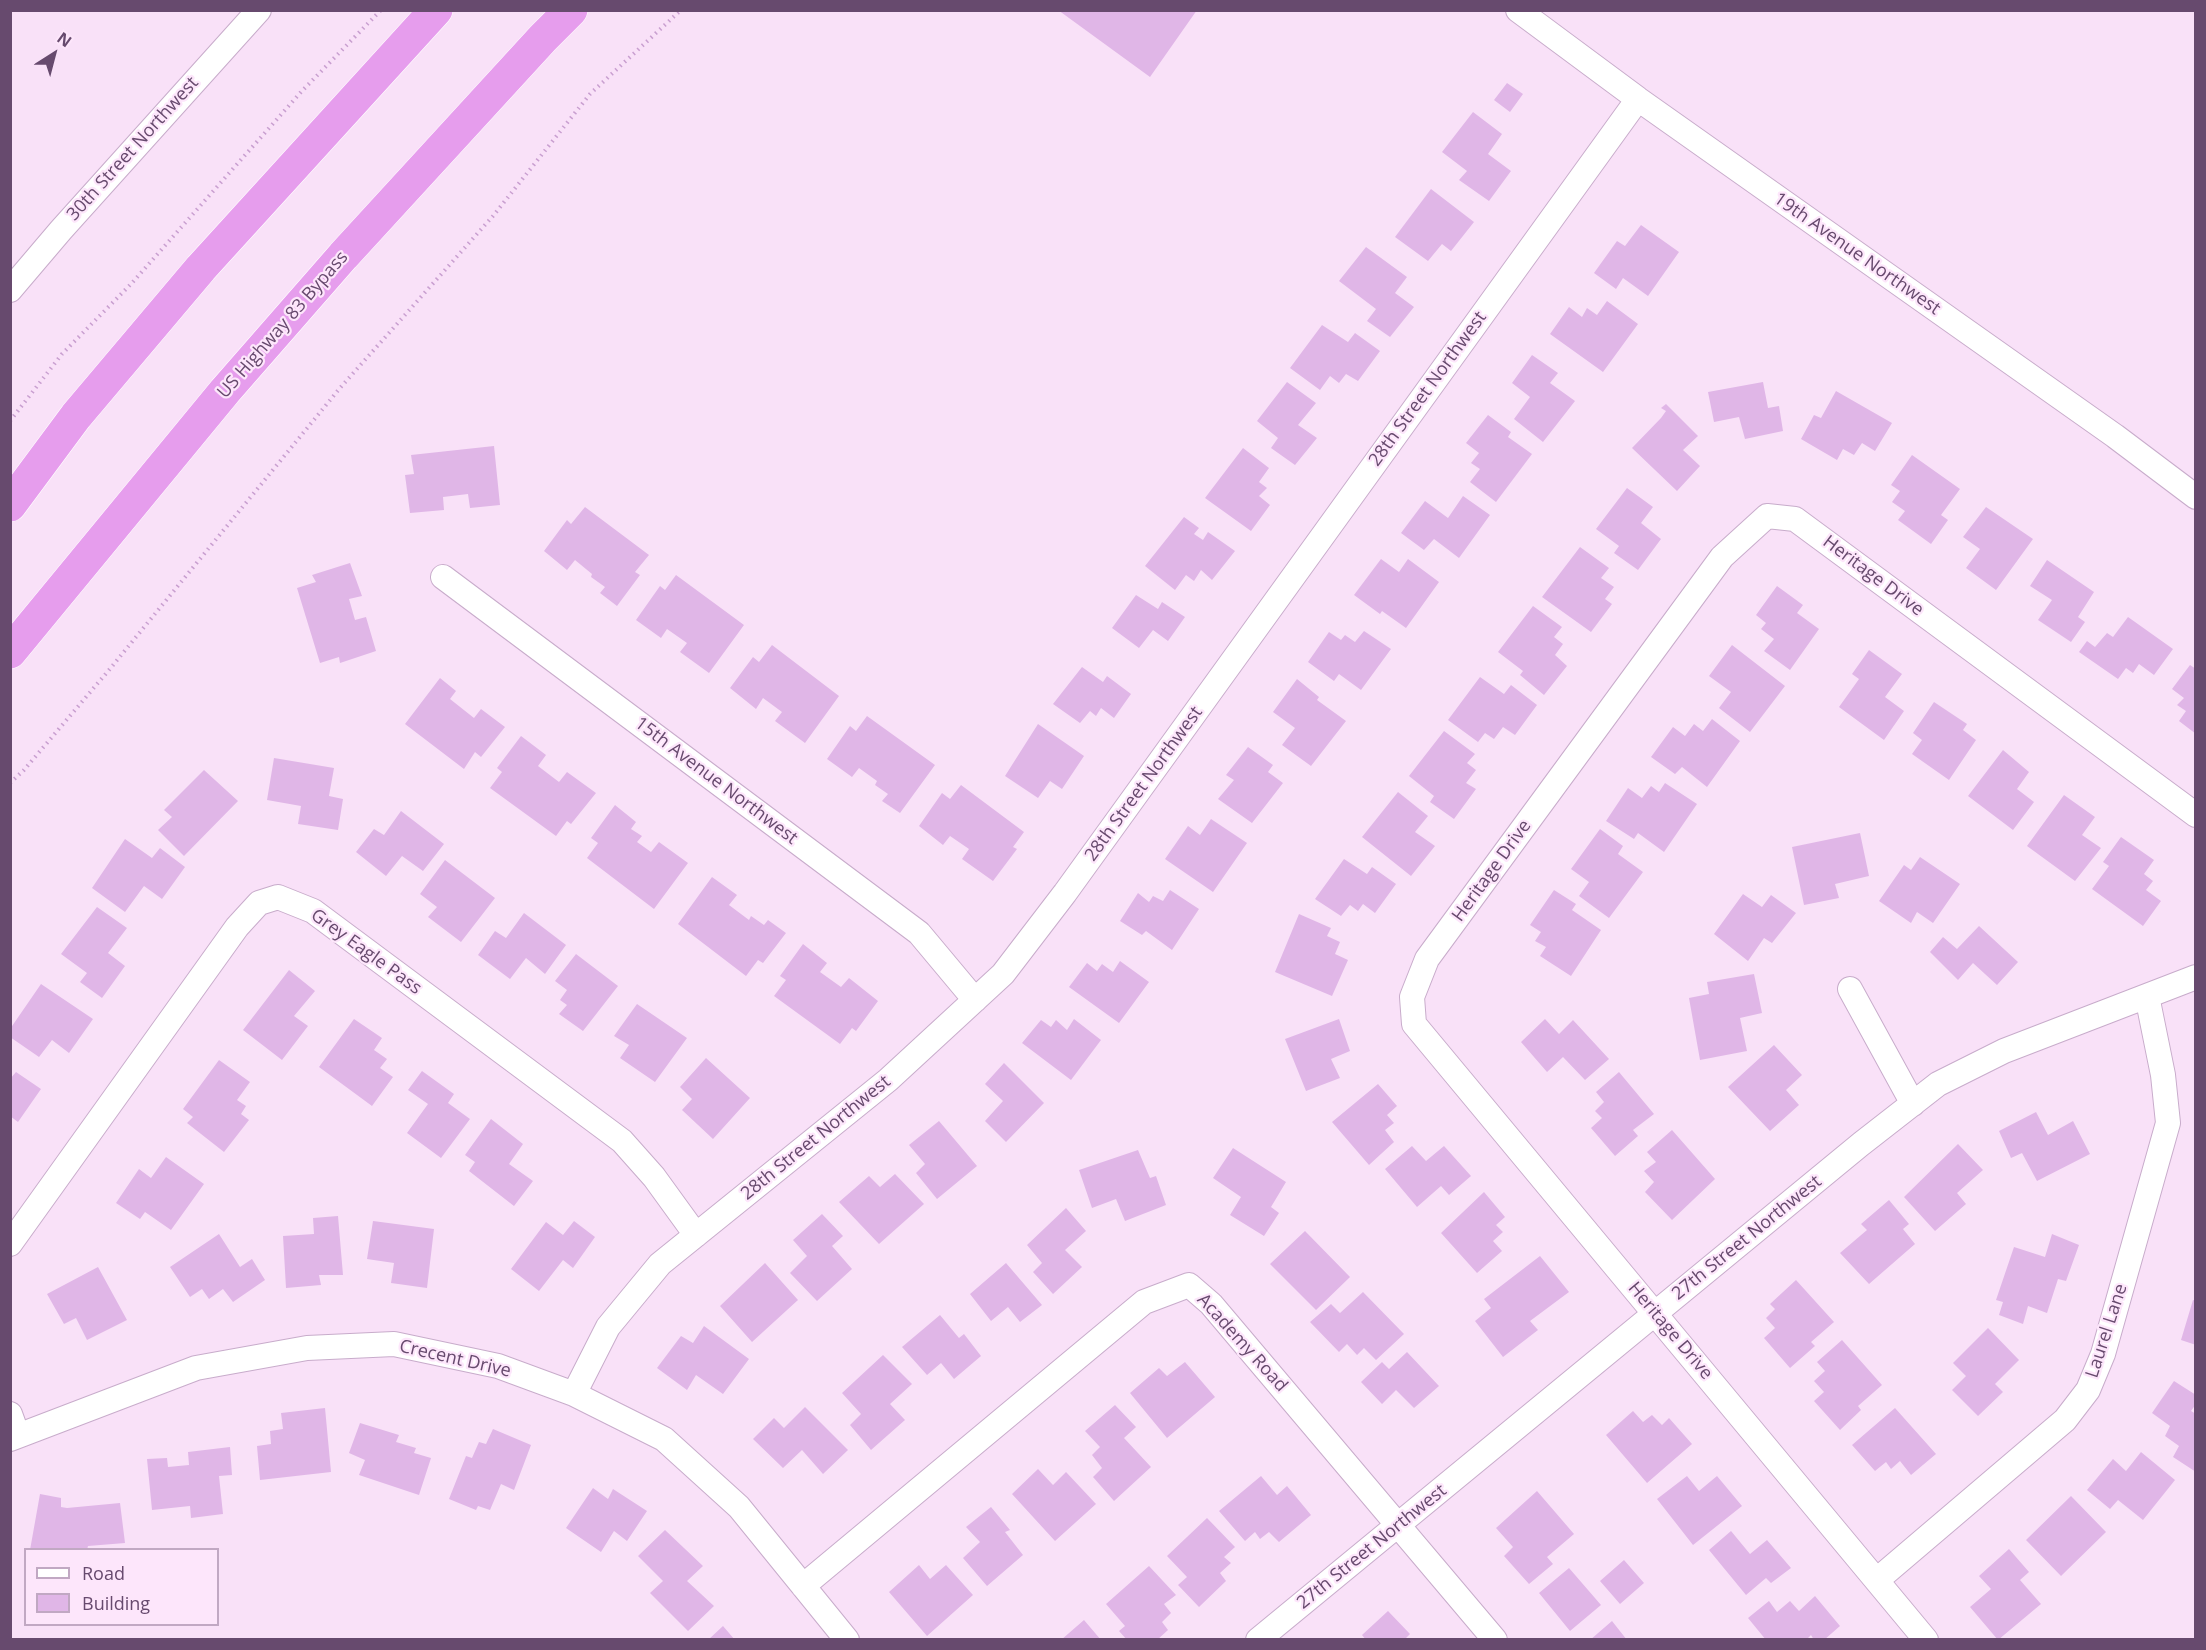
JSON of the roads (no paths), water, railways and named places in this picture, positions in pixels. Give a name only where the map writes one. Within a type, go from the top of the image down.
[{"type":"highway","points":[[10,505],[76,416],[201,268],[436,10]]},
{"type":"highway","name":"US Highway 83 Bypass","points":[[10,652],[225,391],[344,256],[571,10]]},
{"type":"street","name":"30th Street Northwest","points":[[10,290],[76,213],[259,10]]},
{"type":"street","name":"19th Avenue Northwest","points":[[1518,10],[1638,99],[2115,436],[2196,497]]},
{"type":"street","name":"28th Street Northwest","points":[[574,1394],[608,1327],[660,1264],[888,1080],[1003,974],[1065,893],[1638,99]]},
{"type":"street","name":"Heritage Drive","points":[[1926,1640],[1414,1024],[1412,997],[1427,959],[1722,557],[1767,516],[1795,519],[2196,815]]},
{"type":"street","name":"15th Avenue Northwest","points":[[443,577],[920,933],[975,1000]]},
{"type":"street","name":"Grey Eagle Pass","points":[[10,1245],[237,927],[259,903],[278,897],[313,911],[622,1140],[654,1177],[696,1235]]},
{"type":"street","name":"27th Street Northwest","points":[[1258,1640],[1938,1084],[2004,1051],[2196,977]]},
{"type":"street","points":[[1850,989],[1912,1104]]},
{"type":"street","name":"Laurel Lane","points":[[1877,1580],[2065,1420],[2088,1390],[2103,1354],[2168,1124],[2163,1075],[2147,996]]},
{"type":"street","name":"Academy Road","points":[[803,1586],[1144,1302],[1189,1285],[1211,1304],[1495,1640]]},
{"type":"street","name":"Crecent Drive","points":[[13,1430],[196,1368],[307,1348],[394,1344],[498,1366],[574,1394],[664,1439],[739,1507],[847,1640]]}]
